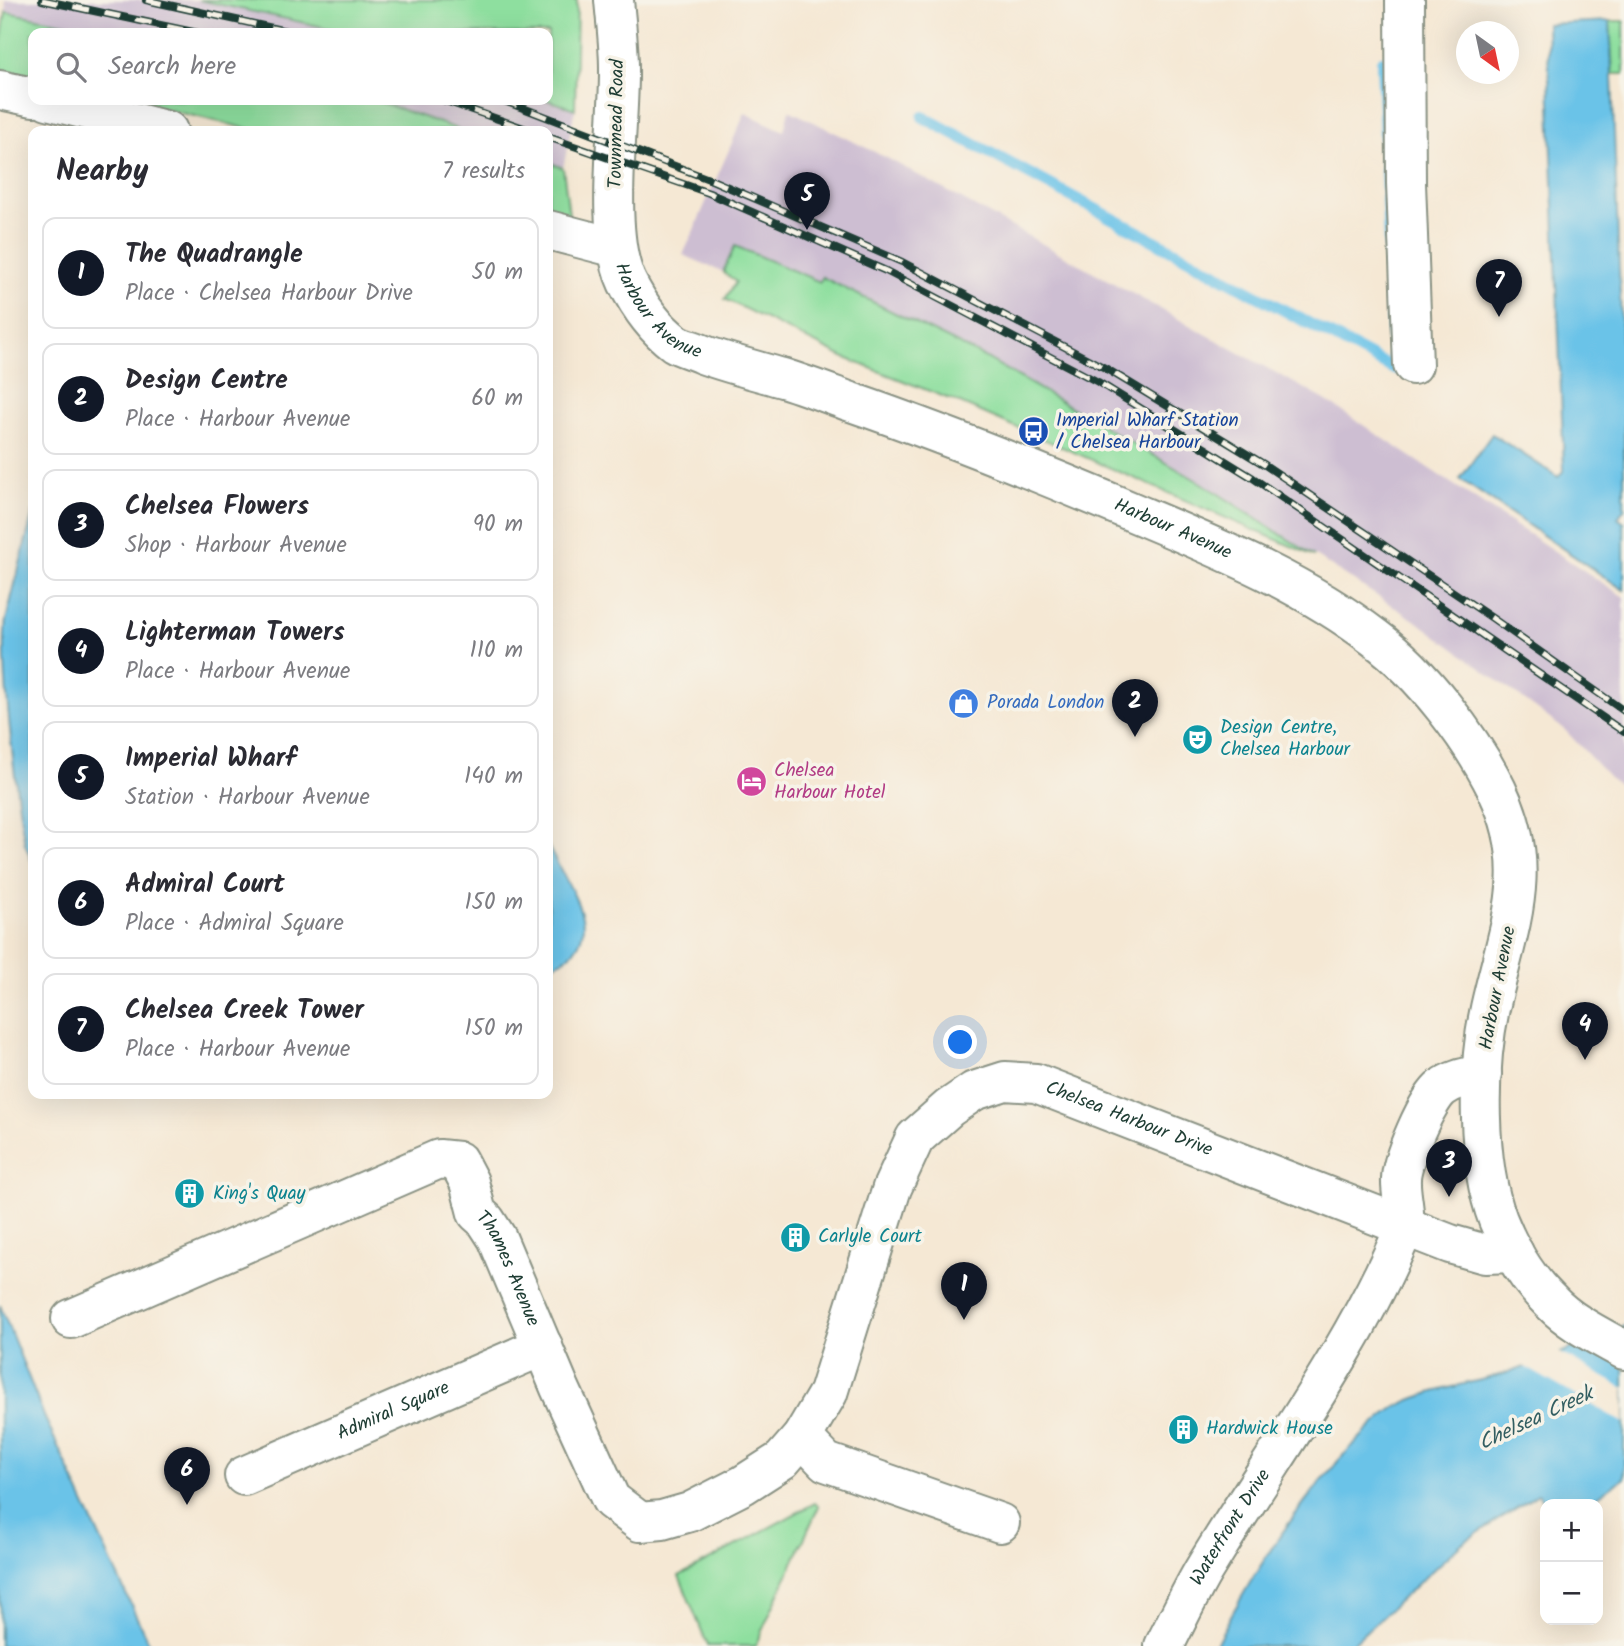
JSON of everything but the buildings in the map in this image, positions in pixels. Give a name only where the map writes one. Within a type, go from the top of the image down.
[{"type":"street","name":"Townmead Road","points":[[614,0],[619,66],[615,214],[617,248]]},
{"type":"street","points":[[1405,0],[1406,183],[1412,365]]},
{"type":"street","points":[[0,90],[28,96]]},
{"type":"street","points":[[67,105],[149,126]]},
{"type":"street","name":"Harbour Avenue","points":[[553,231],[617,248],[625,278],[643,310],[677,345],[728,363],[790,380],[912,423],[1103,499],[1239,558],[1284,580],[1337,612],[1378,639],[1413,672],[1454,722],[1497,790],[1511,827],[1518,858],[1515,907],[1488,1014],[1482,1074],[1484,1148],[1488,1182],[1498,1220],[1514,1253]]},
{"type":"street","name":"Harbour Avenue","points":[[1406,1226],[1400,1176],[1429,1103],[1440,1089],[1456,1080],[1482,1074]]},
{"type":"street","name":"Chelsea Harbour Drive","points":[[640,1522],[681,1515],[711,1501],[782,1460],[803,1437],[828,1392],[891,1188],[915,1138],[949,1108],[974,1091],[1004,1081],[1036,1083],[1450,1244],[1485,1254],[1514,1253]]},
{"type":"street","name":"Thames Avenue","points":[[71,1319],[439,1159],[458,1161],[469,1182],[477,1213],[497,1238],[611,1500],[640,1522]]},
{"type":"street","name":"Waterfront Drive","points":[[1164,1646],[1203,1572],[1292,1433],[1356,1324],[1389,1266],[1406,1226]]},
{"type":"street","points":[[1514,1253],[1530,1278],[1552,1304],[1582,1326],[1624,1350]]},
{"type":"street","name":"Admiral Square","points":[[244,1476],[543,1346]]},
{"type":"street","points":[[803,1437],[826,1462],[1000,1523]]},
{"type":"shaded area","points":[[5,0],[199,0],[328,28],[89,28],[6,12]]},
{"type":"shaded area","points":[[553,102],[575,109],[563,168],[553,164],[553,126],[449,126],[388,105],[553,105]]},
{"type":"shaded area","points":[[789,110],[889,159],[1325,400],[1624,597],[1624,788],[1609,777],[1565,730],[1419,623],[1208,487],[988,359],[823,277],[820,282],[735,246],[723,272],[683,255],[745,113],[784,131]]},
{"type":"green space","points":[[199,0],[577,0],[575,109],[553,102],[553,28],[328,28]]},
{"type":"green space","points":[[6,12],[89,28],[28,28],[28,76],[0,69],[0,48]]},
{"type":"green space","points":[[1610,21],[1624,21],[1624,74],[1613,74]]},
{"type":"green space","points":[[147,105],[388,105],[449,126],[237,126]]},
{"type":"green space","points":[[553,164],[563,168],[569,215],[553,210]]},
{"type":"green space","points":[[735,246],[820,282],[822,277],[988,359],[1208,487],[1314,556],[960,403],[845,358],[725,299],[736,282],[723,272]]},
{"type":"green space","points":[[815,1503],[819,1506],[755,1646],[708,1646],[679,1576]]},
{"type":"water","points":[[1610,21],[1624,404],[1624,509],[1618,518],[1624,523],[1624,590],[1460,479],[1492,434],[1558,477],[1564,470],[1547,24]]},
{"type":"water","points":[[28,532],[28,852],[17,794],[10,729],[5,665],[6,620]]},
{"type":"water","points":[[553,856],[576,900],[583,926],[576,948],[553,964]]},
{"type":"water","points":[[0,1305],[44,1416],[150,1646],[0,1646]]},
{"type":"water","name":"Chelsea Creek","points":[[1624,1326],[1624,1478],[1593,1499],[1542,1499],[1538,1494],[1461,1544],[1350,1646],[1215,1646],[1256,1573],[1303,1504],[1339,1460],[1386,1414],[1417,1397],[1497,1376]]},
{"type":"pier","points":[[1555,1350],[1624,1388],[1624,1423],[1520,1364]]},
{"type":"waterway","points":[[1382,61],[1394,369]]},
{"type":"waterway","points":[[923,117],[1394,369]]},
{"type":"railway","points":[[42,0],[174,28]]},
{"type":"railway","points":[[146,0],[272,28]]},
{"type":"railway","points":[[457,105],[518,126]]},
{"type":"railway","points":[[515,105],[714,181],[902,262],[1105,368],[1265,465],[1492,618],[1624,711]]},
{"type":"railway","points":[[553,139],[709,193],[886,271],[1098,382],[1253,478],[1624,732]]},
{"type":"place","name":"Imperial Wharf","points":[[807,230]]},
{"type":"place","name":"Chelsea Creek Tower","points":[[1499,317]]},
{"type":"place","name":"Imperial Wharf Station / Chelsea Harbour","points":[[1033,432]]},
{"type":"place","name":"Porada London","points":[[964,703]]},
{"type":"place","name":"Design Centre","points":[[1135,737]]},
{"type":"place","name":"Design Centre, Chelsea Harbour","points":[[1197,739]]},
{"type":"place","name":"Chelsea Harbour Hotel","points":[[751,782]]},
{"type":"place","name":"Lighterman Towers","points":[[1585,1060]]},
{"type":"place","name":"King's Quay","points":[[190,1194]]},
{"type":"place","name":"Chelsea Flowers","points":[[1449,1197]]},
{"type":"place","name":"Carlyle Court","points":[[795,1237]]},
{"type":"place","name":"The Quadrangle","points":[[964,1320]]},
{"type":"place","name":"Hardwick House","points":[[1183,1429]]},
{"type":"place","name":"Admiral Court","points":[[187,1505]]}]
